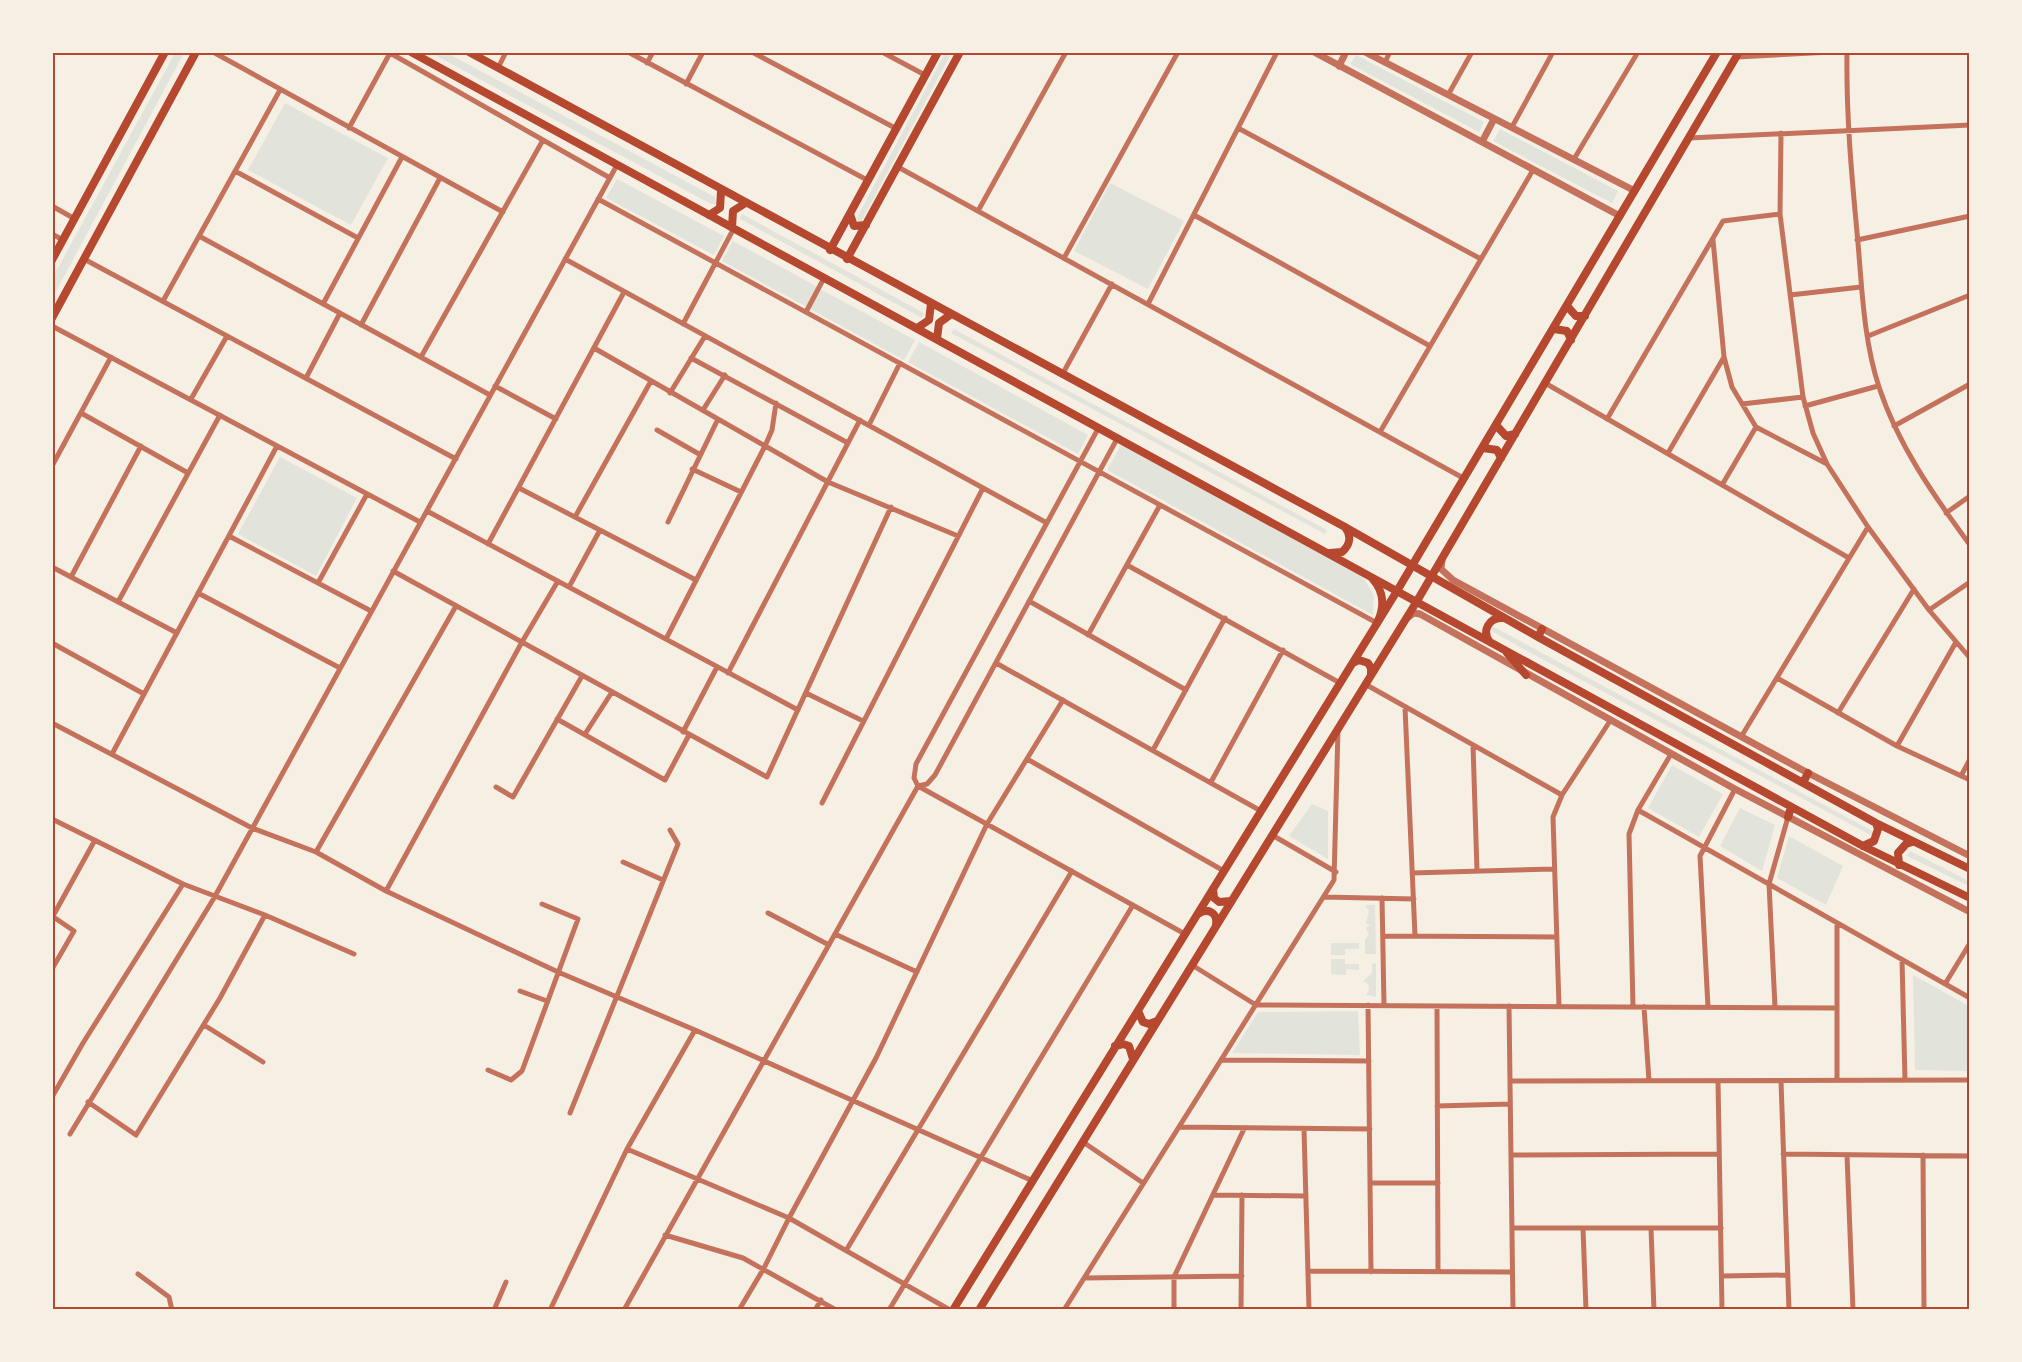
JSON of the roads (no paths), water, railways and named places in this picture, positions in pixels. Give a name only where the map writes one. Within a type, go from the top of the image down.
[{"type":"main road","points":[[52,260],[165,52]]},
{"type":"main road","points":[[52,318],[196,52]]},
{"type":"main road","points":[[411,52],[1791,807],[1899,865],[1970,898]]},
{"type":"main road","points":[[469,52],[744,204],[1345,527],[1506,620],[1806,777],[1876,824],[1970,869]]},
{"type":"main road","points":[[830,250],[938,52]]},
{"type":"main road","points":[[952,1310],[1413,565],[1718,52]]},
{"type":"main road","points":[[847,259],[957,54]]},
{"type":"main road","points":[[979,1310],[1417,601],[1738,55]]},
{"type":"main road","points":[[709,215],[717,211],[722,204],[721,191]]},
{"type":"main road","points":[[733,228],[733,211],[744,204]]},
{"type":"main road","points":[[850,214],[854,226],[866,225]]},
{"type":"main road","points":[[916,328],[929,320],[931,304]]},
{"type":"main road","points":[[1567,306],[1575,316],[1585,316]]},
{"type":"main road","points":[[938,339],[939,323],[950,315]]},
{"type":"main road","points":[[1554,329],[1563,329],[1571,340]]},
{"type":"main road","points":[[1496,425],[1506,436],[1515,434]]},
{"type":"main road","points":[[1483,448],[1497,450],[1502,458]]},
{"type":"main road","points":[[1329,553],[1338,553],[1346,548],[1349,536],[1345,527]]},
{"type":"main road","points":[[1367,574],[1376,583],[1382,596],[1383,608],[1377,623]]},
{"type":"main road","points":[[1490,643],[1486,636],[1488,624],[1498,618],[1506,620]]},
{"type":"main road","points":[[1538,637],[1542,629]]},
{"type":"main road","points":[[1500,647],[1526,675]]},
{"type":"main road","points":[[1352,665],[1359,660],[1368,663],[1372,671],[1370,677]]},
{"type":"main road","points":[[1788,817],[1791,807]]},
{"type":"main road","points":[[1863,846],[1874,841],[1878,830],[1876,824]]},
{"type":"main road","points":[[1899,865],[1898,853],[1906,844],[1912,842]]},
{"type":"main road","points":[[1213,889],[1214,898],[1219,902],[1225,903],[1233,899]]},
{"type":"main road","points":[[1196,917],[1203,911],[1209,911],[1216,917],[1216,927]]},
{"type":"main road","points":[[1138,1011],[1140,1020],[1146,1024],[1158,1020]]},
{"type":"main road","points":[[1114,1046],[1123,1044],[1129,1046],[1132,1051],[1132,1060]]},
{"type":"street","points":[[213,52],[503,212]]},
{"type":"street","points":[[498,68],[506,52]]},
{"type":"street","points":[[628,52],[869,181]]},
{"type":"street","points":[[647,63],[653,52]]},
{"type":"street","points":[[686,84],[703,52]]},
{"type":"street","points":[[752,52],[897,129]]},
{"type":"street","points":[[882,52],[926,75]]},
{"type":"street","points":[[978,211],[1066,52]]},
{"type":"street","points":[[1064,258],[1178,52]]},
{"type":"street","points":[[1148,304],[1277,52]]},
{"type":"street","points":[[1314,52],[1620,216]]},
{"type":"street","points":[[1339,66],[1346,52]]},
{"type":"street","points":[[1365,52],[1635,191]]},
{"type":"street","points":[[1384,62],[1390,52]]},
{"type":"street","points":[[1448,95],[1472,52]]},
{"type":"street","points":[[1512,127],[1553,52]]},
{"type":"street","points":[[1574,159],[1638,52]]},
{"type":"street","points":[[1738,55],[1831,52]]},
{"type":"street","points":[[1846,52],[1847,129],[1861,287],[1878,386],[1894,426],[1946,513],[1970,545]]},
{"type":"street","points":[[349,128],[389,53],[610,178]]},
{"type":"street","points":[[163,301],[280,90]]},
{"type":"street","points":[[1482,142],[1494,118]]},
{"type":"street","points":[[1689,138],[1970,125]]},
{"type":"street","points":[[1238,128],[1481,259]]},
{"type":"street","points":[[1781,133],[1780,214],[1805,406],[1827,465],[1914,590],[1970,658]]},
{"type":"street","points":[[421,357],[543,140]]},
{"type":"street","points":[[323,304],[402,156]]},
{"type":"street","points":[[70,1134],[214,898],[617,165]]},
{"type":"street","points":[[898,167],[1465,479]]},
{"type":"street","points":[[1380,432],[1533,170]]},
{"type":"street","points":[[235,171],[358,238]]},
{"type":"street","points":[[362,325],[440,178]]},
{"type":"street","points":[[598,199],[1377,623]]},
{"type":"street","points":[[52,206],[75,219]]},
{"type":"street","points":[[1607,419],[1723,220],[1780,214]]},
{"type":"street","points":[[1194,215],[1430,346]]},
{"type":"street","points":[[1857,240],[1970,216]]},
{"type":"street","points":[[683,324],[733,228]]},
{"type":"street","points":[[52,234],[63,240]]},
{"type":"street","points":[[199,236],[490,395]]},
{"type":"street","points":[[1713,238],[1724,357],[1732,387],[1756,427],[1827,465]]},
{"type":"street","points":[[84,259],[456,459]]},
{"type":"street","points":[[565,259],[1047,523]]},
{"type":"street","points":[[806,312],[824,278]]},
{"type":"street","points":[[1062,375],[1112,284]]},
{"type":"street","points":[[1790,295],[1861,287]]},
{"type":"street","points":[[488,544],[624,292]]},
{"type":"street","points":[[1868,336],[1970,295]]},
{"type":"street","points":[[306,378],[340,313]]},
{"type":"street","points":[[52,326],[420,522]]},
{"type":"street","points":[[191,399],[227,336]]},
{"type":"street","points":[[670,393],[705,336]]},
{"type":"street","points":[[594,348],[828,482],[958,536]]},
{"type":"street","points":[[52,466],[111,357]]},
{"type":"street","points":[[1668,453],[1724,357]]},
{"type":"street","points":[[692,358],[848,443]]},
{"type":"street","points":[[869,425],[900,363]]},
{"type":"street","points":[[703,410],[725,375]]},
{"type":"street","points":[[575,518],[651,381]]},
{"type":"street","points":[[1545,383],[1849,558]]},
{"type":"street","points":[[1894,426],[1970,384]]},
{"type":"street","points":[[495,386],[556,418]]},
{"type":"street","points":[[1805,406],[1878,386]]},
{"type":"street","points":[[1742,404],[1803,397]]},
{"type":"street","points":[[666,639],[765,446],[772,430],[776,403]]},
{"type":"street","points":[[81,413],[188,473]]},
{"type":"street","points":[[118,602],[220,415]]},
{"type":"street","points":[[668,522],[699,454],[718,419]]},
{"type":"street","points":[[728,673],[860,420]]},
{"type":"street","points":[[1099,427],[916,764],[914,778],[918,786],[1185,934]]},
{"type":"street","points":[[1722,485],[1756,427]]},
{"type":"street","points":[[657,430],[699,454]]},
{"type":"street","points":[[624,1310],[918,786],[932,780],[1118,437]]},
{"type":"street","points":[[71,577],[141,446]]},
{"type":"street","points":[[112,754],[277,446]]},
{"type":"street","points":[[692,469],[741,492]]},
{"type":"street","points":[[519,488],[696,580]]},
{"type":"street","points":[[822,803],[983,488]]},
{"type":"street","points":[[318,583],[367,494]]},
{"type":"street","points":[[1946,513],[1970,496]]},
{"type":"street","points":[[1088,635],[1160,505]]},
{"type":"street","points":[[393,571],[766,777],[891,507]]},
{"type":"street","points":[[427,511],[798,710]]},
{"type":"street","points":[[1741,737],[1868,527]]},
{"type":"street","points":[[569,587],[600,530]]},
{"type":"street","points":[[229,536],[371,611]]},
{"type":"street","points":[[1443,558],[1441,567],[1448,577],[1741,737],[1806,777],[1970,856]]},
{"type":"street","points":[[1127,565],[1340,683]]},
{"type":"street","points":[[52,567],[177,633]]},
{"type":"street","points":[[386,891],[522,642],[558,581]]},
{"type":"street","points":[[1929,610],[1970,582]]},
{"type":"street","points":[[1838,713],[1914,590]]},
{"type":"street","points":[[198,593],[340,668]]},
{"type":"street","points":[[1029,602],[1186,690]]},
{"type":"street","points":[[316,852],[456,606]]},
{"type":"street","points":[[1406,619],[1414,613],[1420,614],[1526,675],[1735,789],[1970,912]]},
{"type":"street","points":[[1153,750],[1225,618]]},
{"type":"street","points":[[1897,746],[1956,642]]},
{"type":"street","points":[[52,643],[144,694]]},
{"type":"street","points":[[1211,782],[1283,650]]},
{"type":"street","points":[[996,663],[1261,811]]},
{"type":"street","points":[[557,718],[665,780],[717,667]]},
{"type":"street","points":[[496,787],[513,796],[582,675]]},
{"type":"street","points":[[1777,678],[1897,746],[1970,780]]},
{"type":"street","points":[[1365,684],[1562,795]]},
{"type":"street","points":[[585,734],[612,692]]},
{"type":"street","points":[[806,693],[864,721]]},
{"type":"street","points":[[739,1310],[764,1268],[852,1102],[987,824],[1063,700]]},
{"type":"street","points":[[1405,707],[1415,936]]},
{"type":"street","points":[[1559,1006],[1552,821],[1562,795],[1610,721]]},
{"type":"street","points":[[52,723],[252,828],[316,852],[386,891],[558,972],[695,1030],[762,1062],[1033,1181]]},
{"type":"street","points":[[1064,1310],[1324,897],[1336,872],[1338,728]]},
{"type":"street","points":[[1473,745],[1477,871]]},
{"type":"street","points":[[1633,1007],[1628,841],[1638,810],[1671,754]]},
{"type":"street","points":[[1027,759],[1224,871]]},
{"type":"street","points":[[1961,776],[1970,759]]},
{"type":"street","points":[[1708,1007],[1699,860],[1703,846],[1735,789]]},
{"type":"street","points":[[1638,810],[1970,998]]},
{"type":"street","points":[[1775,1007],[1769,884],[1788,817]]},
{"type":"street","points":[[52,819],[183,885],[265,915],[354,954]]},
{"type":"street","points":[[570,1113],[618,999],[678,844],[670,830]]},
{"type":"street","points":[[1272,835],[1336,872]]},
{"type":"street","points":[[52,969],[74,931],[53,916],[95,840]]},
{"type":"street","points":[[623,862],[663,880]]},
{"type":"street","points":[[1412,873],[1554,869]]},
{"type":"street","points":[[847,1249],[1072,871]]},
{"type":"street","points":[[52,1097],[83,1043],[183,885]]},
{"type":"street","points":[[1324,897],[1413,899]]},
{"type":"street","points":[[1382,898],[1384,1005]]},
{"type":"street","points":[[488,1070],[511,1080],[522,1071],[579,919],[542,904]]},
{"type":"street","points":[[889,1310],[1133,905]]},
{"type":"street","points":[[768,913],[829,945]]},
{"type":"street","points":[[88,1102],[136,1135],[204,1025],[265,915]]},
{"type":"street","points":[[1837,923],[1837,1080]]},
{"type":"street","points":[[835,934],[917,972]]},
{"type":"street","points":[[1383,936],[1557,937]]},
{"type":"street","points":[[1945,984],[1970,943]]},
{"type":"street","points":[[1902,960],[1905,1080]]},
{"type":"street","points":[[1192,965],[1256,1005],[1837,1008]]},
{"type":"street","points":[[520,991],[547,1000]]},
{"type":"street","points":[[1368,1005],[1371,1272]]},
{"type":"street","points":[[1437,1006],[1438,1272]]},
{"type":"street","points":[[1509,1006],[1513,1310]]},
{"type":"street","points":[[1644,1007],[1649,1081]]},
{"type":"street","points":[[204,1025],[263,1062]]},
{"type":"street","points":[[550,1310],[627,1149],[695,1030]]},
{"type":"street","points":[[1221,1060],[1369,1061]]},
{"type":"street","points":[[1510,1081],[1970,1080]]},
{"type":"street","points":[[1718,1081],[1722,1310]]},
{"type":"street","points":[[1781,1081],[1789,1310]]},
{"type":"street","points":[[1437,1106],[1510,1104]]},
{"type":"street","points":[[1179,1127],[1370,1129]]},
{"type":"street","points":[[1174,1310],[1174,1277],[1244,1129]]},
{"type":"street","points":[[1304,1129],[1310,1310]]},
{"type":"street","points":[[1083,1142],[1143,1183]]},
{"type":"street","points":[[627,1149],[789,1218],[952,1310]]},
{"type":"street","points":[[1511,1155],[1719,1154]]},
{"type":"street","points":[[1783,1154],[1970,1156]]},
{"type":"street","points":[[1847,1155],[1852,1310]]},
{"type":"street","points":[[1923,1155],[1924,1310]]},
{"type":"street","points":[[1370,1183],[1437,1183]]},
{"type":"street","points":[[1213,1195],[1306,1196]]},
{"type":"street","points":[[1242,1195],[1242,1310]]},
{"type":"street","points":[[1512,1228],[1721,1228]]},
{"type":"street","points":[[1583,1228],[1586,1310]]},
{"type":"street","points":[[1652,1228],[1654,1310]]},
{"type":"street","points":[[665,1235],[743,1258],[836,1310]]},
{"type":"street","points":[[1308,1271],[1512,1272]]},
{"type":"street","points":[[138,1274],[169,1297],[172,1310]]},
{"type":"street","points":[[1722,1276],[1787,1275]]},
{"type":"street","points":[[1084,1278],[1242,1276]]},
{"type":"street","points":[[494,1310],[507,1282]]},
{"type":"street","points":[[815,1310],[821,1300]]}]
